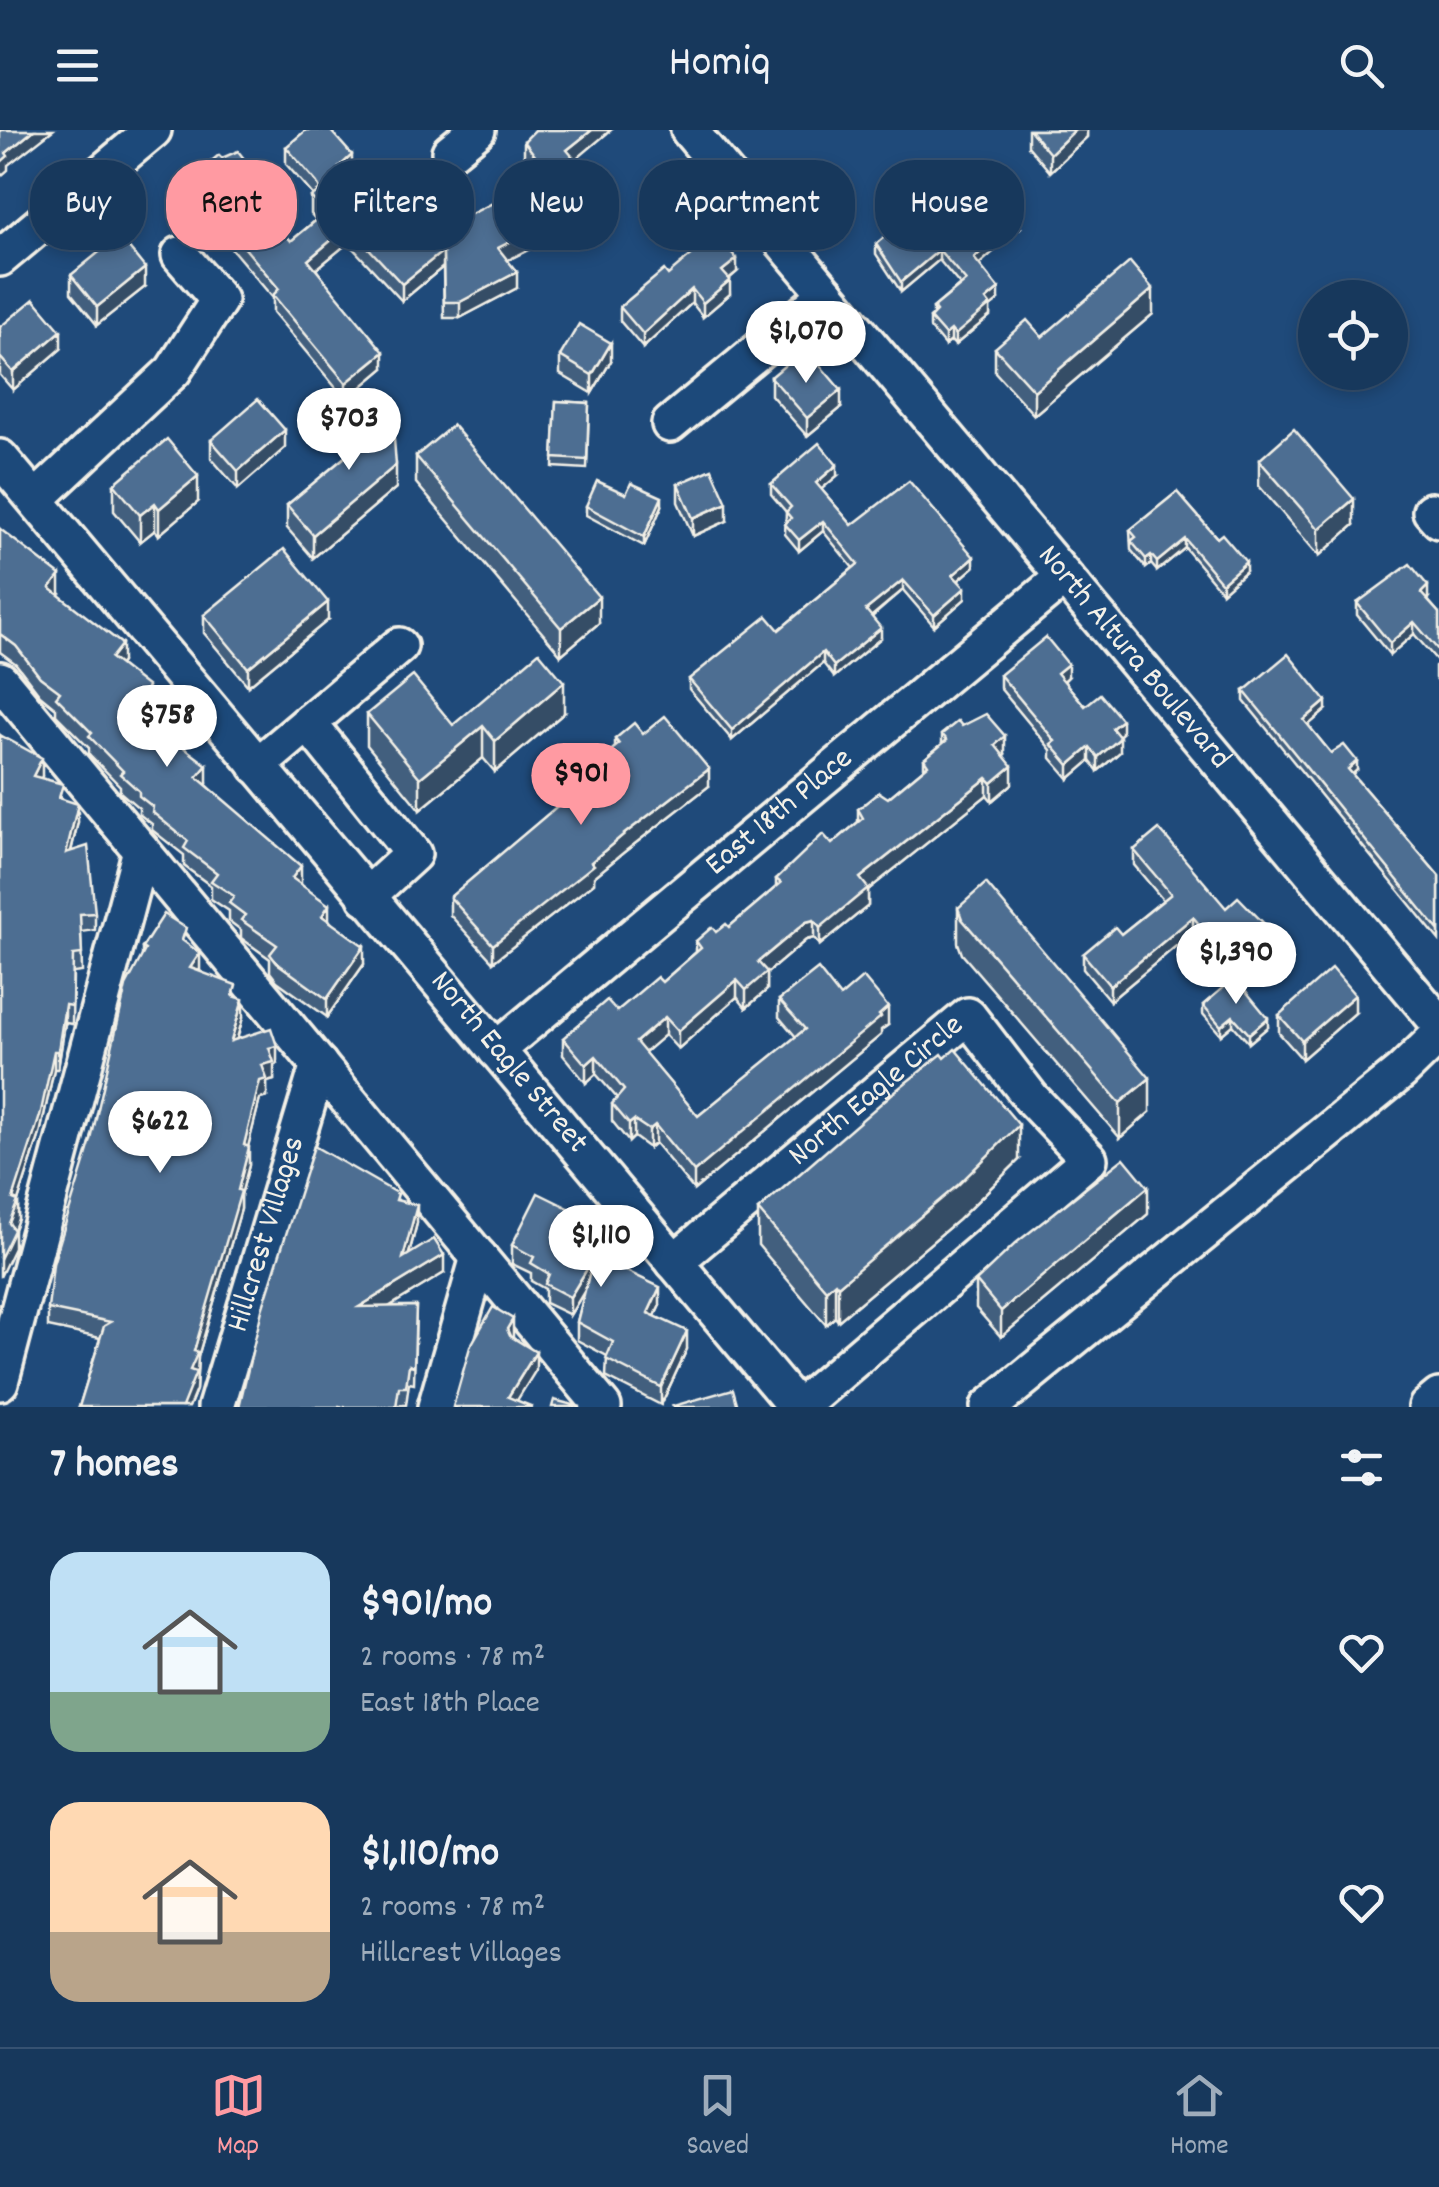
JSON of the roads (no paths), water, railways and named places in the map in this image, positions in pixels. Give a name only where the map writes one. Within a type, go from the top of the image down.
[{"type":"street","points":[[0,258],[153,130]]},
{"type":"street","name":"North Altura Boulevard","points":[[689,130],[1439,1022]]},
{"type":"street","points":[[36,498],[173,371],[219,300],[180,256]]},
{"type":"street","points":[[670,424],[827,294]]},
{"type":"street","name":"North Eagle Street","points":[[0,458],[798,1407]]},
{"type":"street","name":"East 18th Place","points":[[496,1050],[1064,577]]},
{"type":"street","points":[[257,766],[399,646]]},
{"type":"street","points":[[0,680],[603,1407]]},
{"type":"street","points":[[308,723],[413,854],[366,897]]},
{"type":"street","points":[[0,1382],[141,850]]},
{"type":"street","name":"North Eagle Circle","points":[[674,1262],[968,1016],[1031,1098],[1089,1160],[798,1407]]},
{"type":"street","points":[[988,1407],[1402,1072],[1439,1035]]},
{"type":"street","name":"Hillcrest Villages","points":[[216,1407],[318,1064]]},
{"type":"street","points":[[436,1407],[479,1258]]},
{"type":"street","points":[[0,1394],[11,1407]]},
{"type":"street","points":[[1428,1407],[1439,1397]]}]
